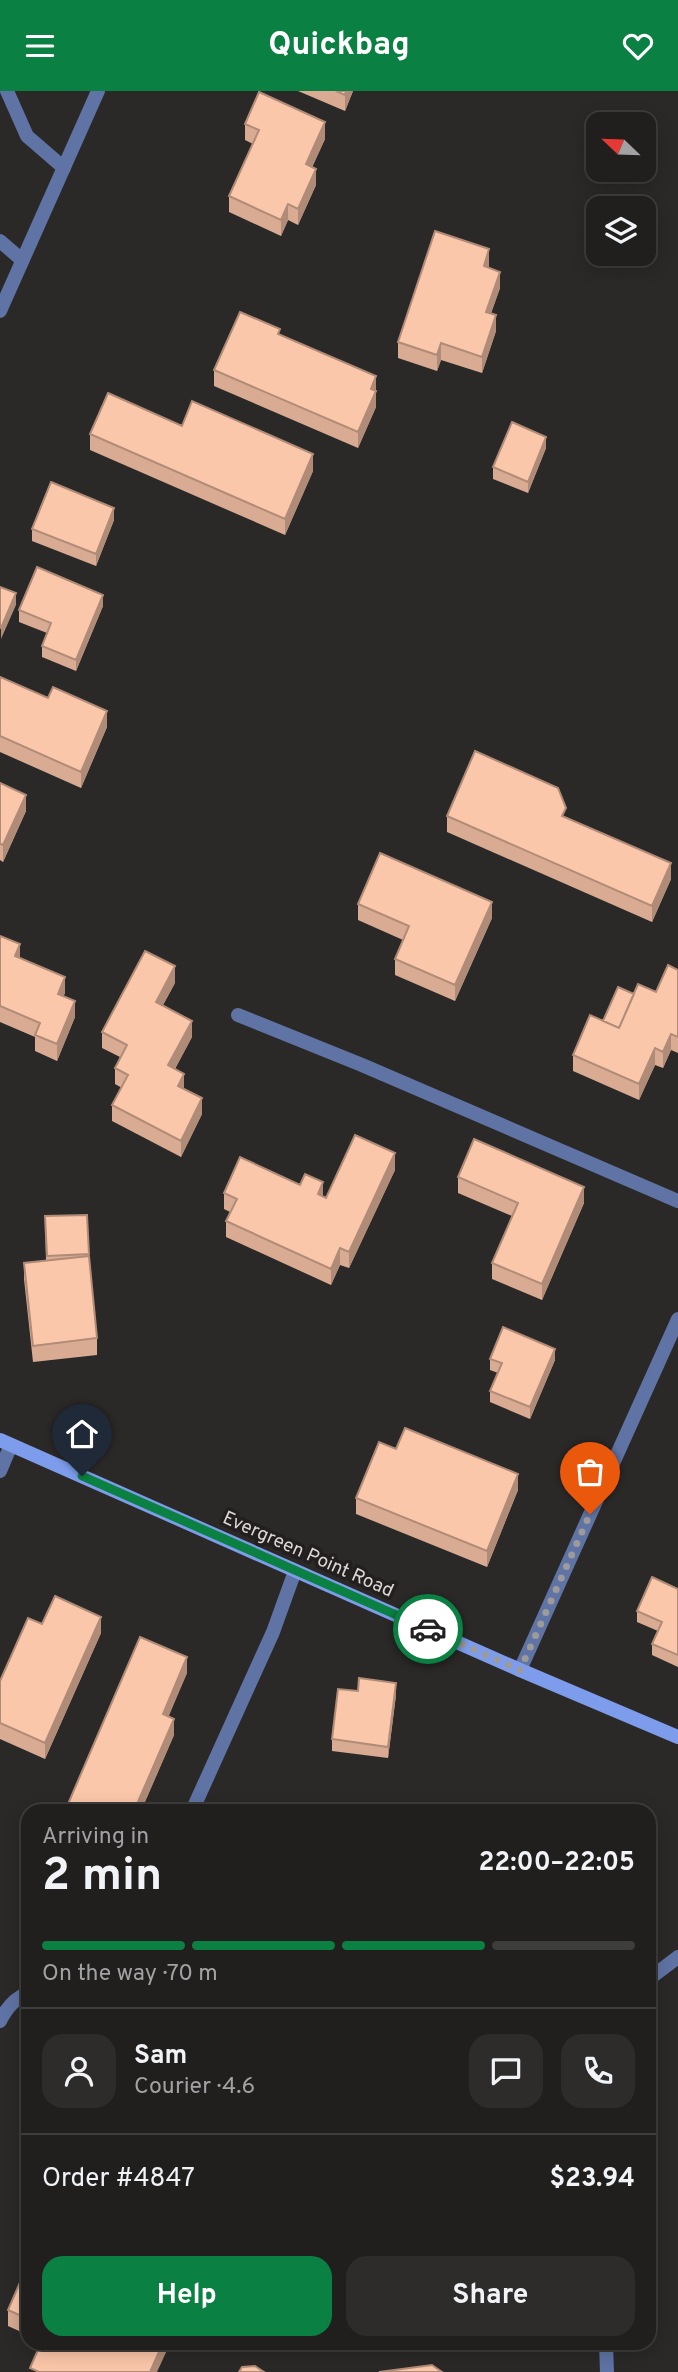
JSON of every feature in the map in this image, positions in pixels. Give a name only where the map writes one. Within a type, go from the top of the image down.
[{"type":"street","points":[[7,91],[27,136],[64,168]]},
{"type":"street","points":[[0,311],[98,91]]},
{"type":"street","points":[[0,241],[22,260]]},
{"type":"street","points":[[238,1015],[362,1065],[678,1201]]},
{"type":"street","points":[[520,1670],[678,1319]]},
{"type":"street","points":[[0,1471],[6,1442]]},
{"type":"street","name":"Evergreen Point Road","points":[[6,1442],[520,1670],[678,1737]]},
{"type":"street","points":[[195,1804],[272,1632],[295,1571]]},
{"type":"street","points":[[656,1974],[678,1957]]},
{"type":"street","points":[[0,2021],[5,2010],[21,1995]]},
{"type":"street","points":[[606,2350],[607,2372]]},
{"type":"building","points":[[259,92],[325,122],[306,164],[316,169],[298,209],[288,204],[281,220],[229,196],[259,130],[245,124]]},
{"type":"building","points":[[435,231],[489,249],[484,266],[500,272],[486,312],[496,315],[482,357],[441,343],[437,355],[398,342]]},
{"type":"building","points":[[240,312],[280,329],[278,334],[376,376],[371,389],[376,391],[358,432],[214,370]]},
{"type":"building","points":[[108,393],[182,426],[192,401],[313,454],[285,519],[90,434]]},
{"type":"building","points":[[512,422],[546,437],[528,482],[493,467]]},
{"type":"building","points":[[51,482],[114,508],[96,554],[32,529]]},
{"type":"building","points":[[37,567],[103,595],[76,660],[42,646],[51,623],[19,610]]},
{"type":"building","points":[[0,587],[16,593],[1,628],[0,627]]},
{"type":"building","points":[[0,677],[48,698],[53,687],[107,711],[81,772],[0,736]]},
{"type":"building","points":[[475,751],[558,788],[566,808],[562,816],[671,863],[652,906],[447,816]]},
{"type":"building","points":[[0,783],[26,795],[3,845],[0,844]]},
{"type":"building","points":[[380,853],[492,902],[455,985],[395,959],[409,926],[358,904]]},
{"type":"building","points":[[0,936],[20,944],[15,956],[65,977],[58,994],[75,1001],[57,1044],[35,1035],[40,1023],[0,1006]]},
{"type":"building","points":[[145,951],[175,966],[156,1002],[192,1021],[168,1065],[184,1074],[178,1086],[202,1098],[181,1141],[112,1105],[128,1075],[115,1068],[127,1045],[102,1032]]},
{"type":"building","points":[[668,965],[678,970],[678,1037],[671,1034],[663,1052],[655,1048],[639,1084],[573,1055],[590,1015],[619,1028],[638,984],[656,992]]},
{"type":"building","points":[[618,987],[634,994],[619,1028],[603,1021]]},
{"type":"building","points":[[355,1135],[395,1153],[349,1252],[340,1248],[331,1269],[226,1221],[237,1199],[224,1193],[240,1157],[300,1185],[305,1174],[323,1182],[318,1194],[326,1198]]},
{"type":"building","points":[[474,1139],[584,1187],[542,1284],[492,1263],[518,1203],[458,1177]]},
{"type":"building","points":[[87,1215],[89,1254],[47,1256],[45,1216]]},
{"type":"building","points":[[89,1256],[97,1338],[33,1346],[24,1263]]},
{"type":"building","points":[[503,1327],[555,1349],[530,1407],[490,1391],[502,1363],[490,1359]]},
{"type":"building","points":[[405,1428],[518,1474],[487,1551],[356,1498],[379,1442],[396,1449]]},
{"type":"building","points":[[652,1577],[678,1589],[678,1655],[652,1644],[662,1622],[637,1611]]},
{"type":"building","points":[[55,1596],[101,1617],[45,1743],[0,1723],[0,1681],[28,1618],[42,1624]]},
{"type":"building","points":[[140,1637],[187,1657],[163,1714],[174,1719],[137,1804],[68,1804]]},
{"type":"building","points":[[359,1678],[396,1683],[388,1747],[332,1739],[338,1689],[358,1691]]},
{"type":"building","points":[[21,2280],[21,2316],[8,2310]]},
{"type":"building","points":[[38,2350],[160,2350],[150,2372],[39,2372],[30,2368]]},
{"type":"building","points":[[432,2365],[442,2372],[379,2372]]},
{"type":"building","points":[[255,2366],[264,2372],[239,2372],[242,2367]]},
{"type":"way so far","points":[[428,1629],[520,1670],[590,1514]]},
{"type":"route","points":[[82,1476],[428,1629]]}]
